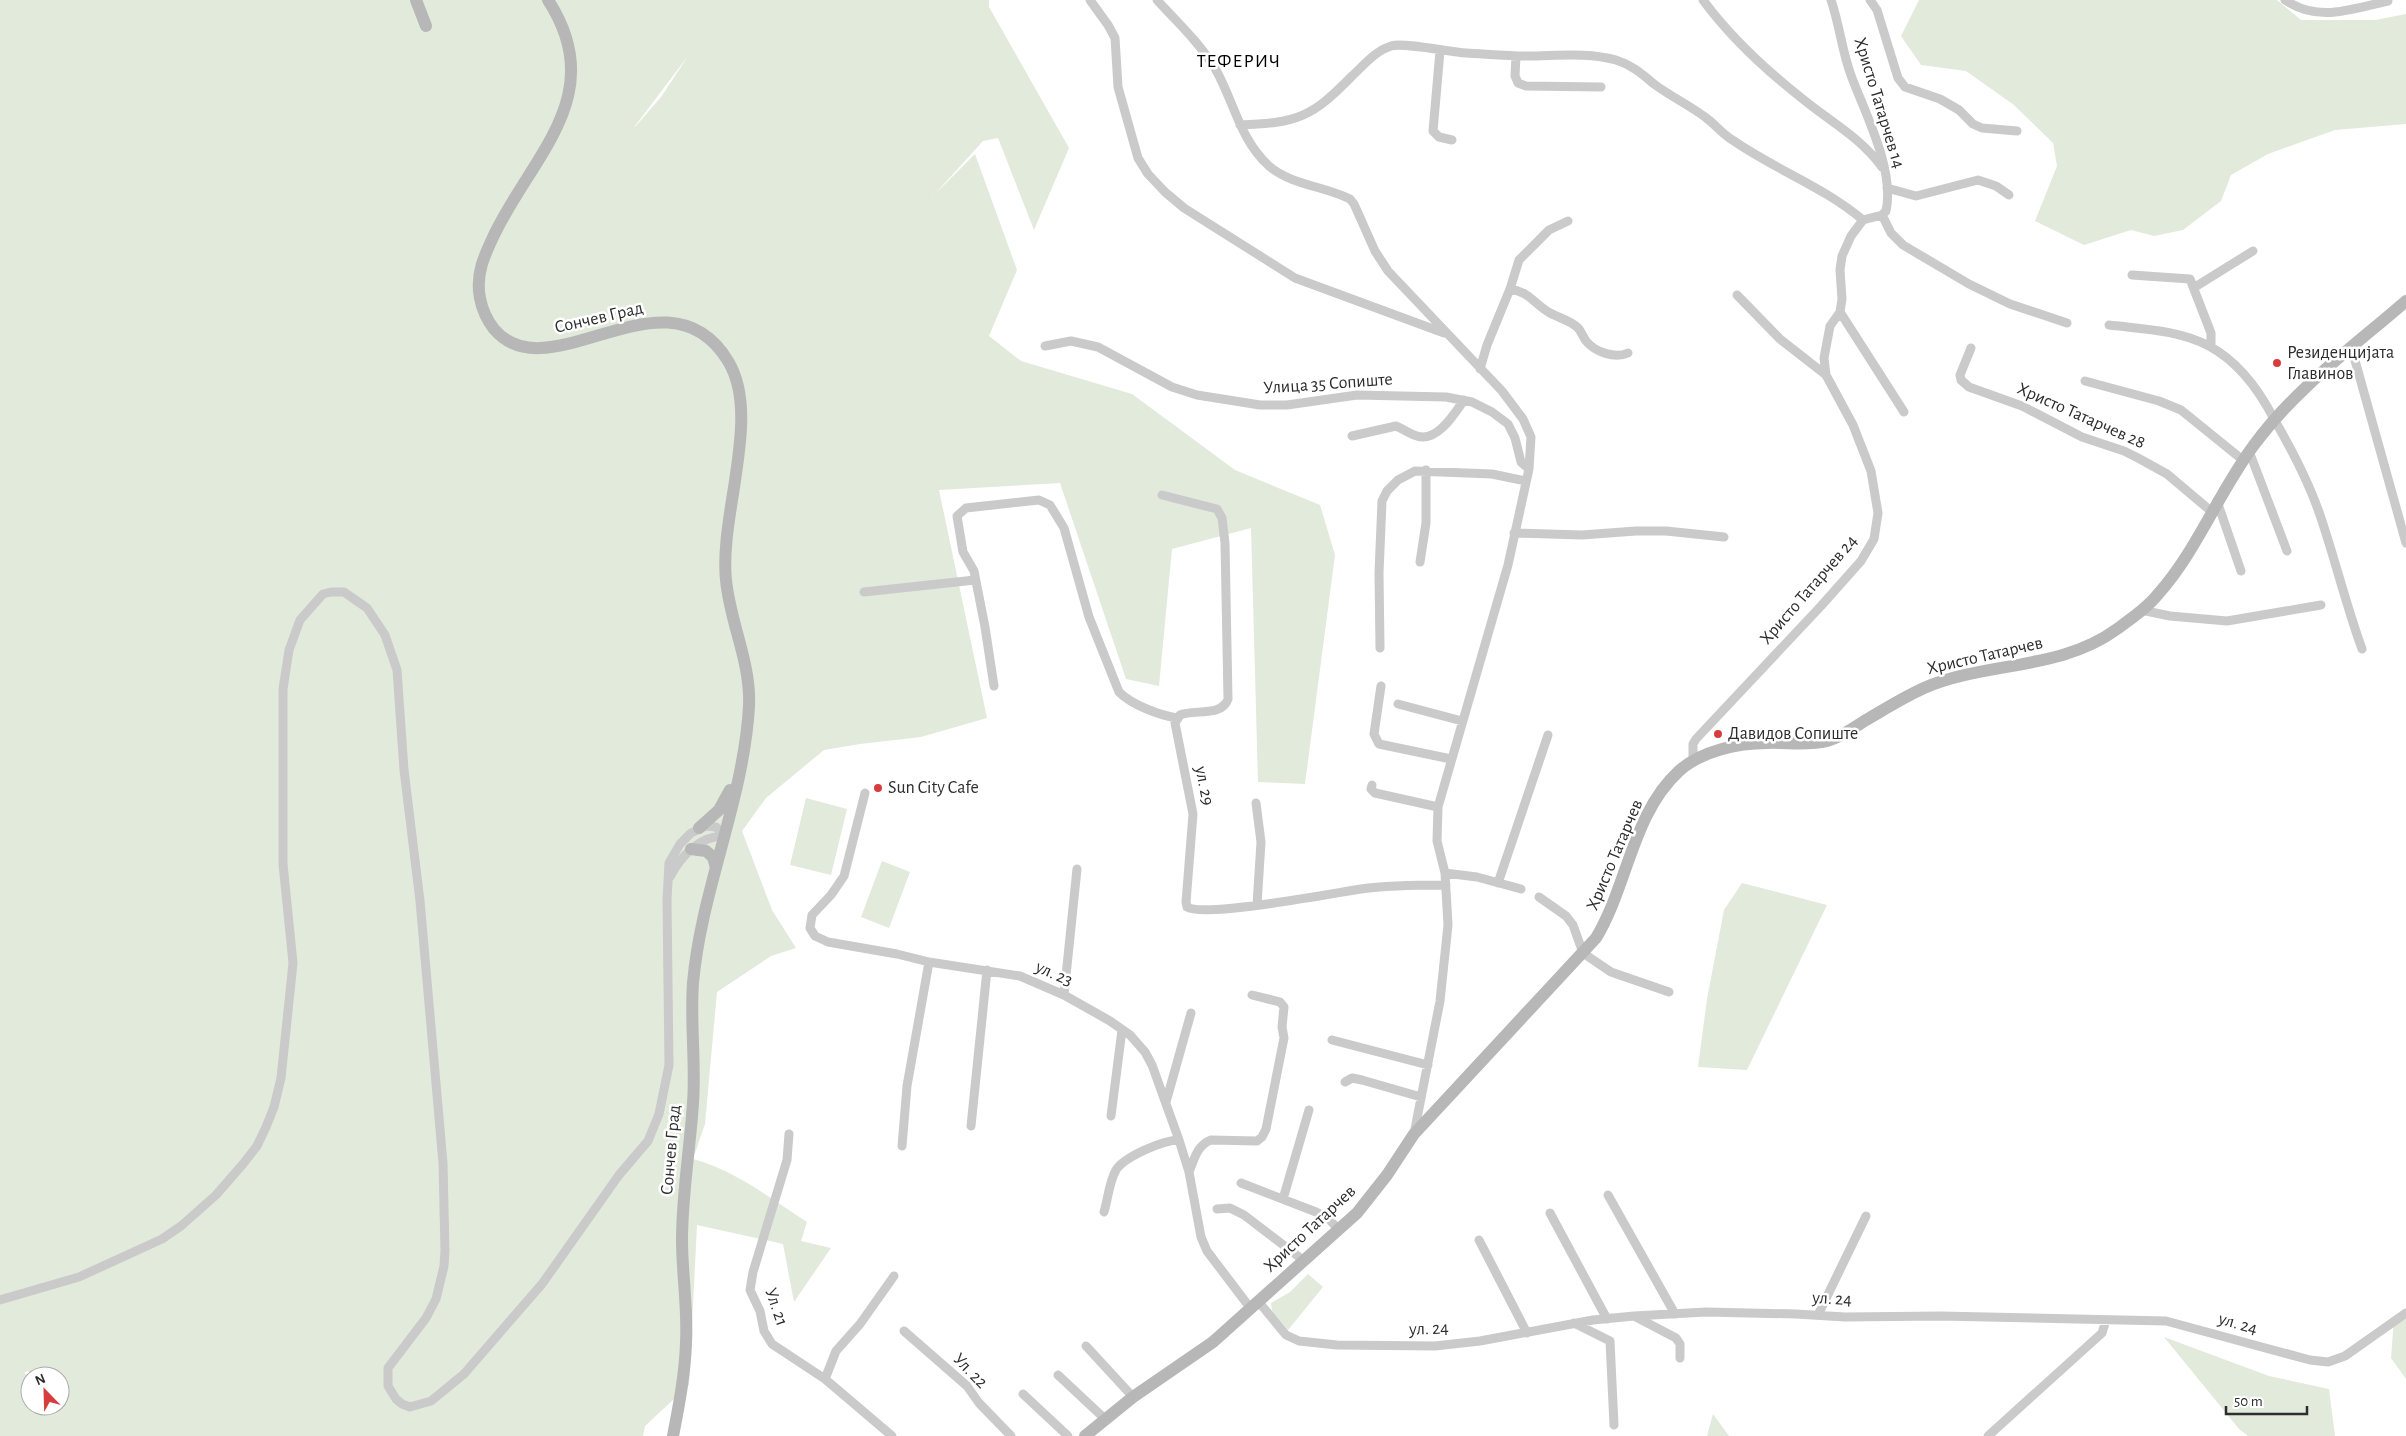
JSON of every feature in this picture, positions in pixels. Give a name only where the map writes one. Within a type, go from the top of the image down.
[{"type":"main road","points":[[416,0],[426,26]]},
{"type":"main road","name":"Сончев Град","points":[[548,0],[558,16],[570,46],[571,87],[556,132],[500,224],[486,252],[479,273],[480,298],[489,322],[499,335],[511,344],[526,348],[546,348],[654,322],[679,324],[699,332],[710,340],[730,363],[736,377],[742,417],[725,537],[726,582],[746,664],[750,700],[744,750],[702,926],[693,981],[693,1101],[682,1238],[686,1339],[682,1389],[672,1436]]},
{"type":"main road","name":"Христо Татарчев","points":[[1085,1436],[1133,1397],[1201,1351],[1357,1213],[1372,1196],[1414,1134],[1584,953],[1605,924],[1641,828],[1658,798],[1679,771],[1693,761],[1743,744],[1794,744],[1829,740],[1926,687],[2076,651],[2115,630],[2160,593],[2247,456],[2275,420],[2311,382],[2406,301]]},
{"type":"main road","points":[[699,828],[718,810],[737,780]]},
{"type":"main road","points":[[691,849],[706,851],[712,857],[716,868]]},
{"type":"street","points":[[1090,0],[1115,38],[1118,87],[1138,158],[1148,174],[1165,192],[1184,208],[1203,218],[1295,278],[1446,334]]},
{"type":"street","points":[[1157,0],[1198,42],[1224,87],[1248,141],[1270,166],[1299,181],[1350,200],[1354,204],[1381,262],[1514,406],[1529,431],[1531,445],[1529,469],[1508,565],[1438,808],[1437,842],[1446,873],[1448,925],[1440,1001],[1414,1134]]},
{"type":"street","points":[[1703,0],[1726,27],[1774,76],[1858,139],[1884,169]]},
{"type":"street","name":"Христо Татарчев 14","points":[[1832,0],[1851,78],[1866,110],[1884,169],[1888,204],[1886,211],[1882,215]]},
{"type":"street","points":[[1870,0],[1877,10],[1898,78],[1905,87],[1940,99],[1959,110],[1967,119],[1982,128],[2017,131]]},
{"type":"street","points":[[2285,0],[2300,10],[2339,13],[2388,1]]},
{"type":"street","points":[[1240,126],[1270,124],[1300,118],[1324,103],[1379,51],[1392,45],[1406,45],[1440,51],[1516,56],[1596,56],[1625,63],[1712,121],[1738,145],[1845,205],[1863,220],[1882,215],[1891,233],[1903,245],[1961,280],[2010,304],[2067,323]]},
{"type":"street","points":[[1440,51],[1433,131],[1439,137],[1452,140]]},
{"type":"street","points":[[1516,56],[1515,76],[1518,83],[1526,86],[1601,87]]},
{"type":"street","points":[[1887,188],[1916,196],[1978,180],[1996,186],[2009,194]]},
{"type":"street","name":"Христо Татарчев 24","points":[[1693,761],[1693,744],[1696,739],[1822,606],[1860,561],[1874,539],[1878,513],[1871,471],[1853,425],[1826,374],[1824,348],[1830,326],[1840,312],[1842,299],[1840,270],[1842,256],[1851,236],[1863,220]]},
{"type":"street","points":[[1480,369],[1519,260],[1549,230],[1568,222]]},
{"type":"street","points":[[2195,287],[2253,251]]},
{"type":"street","points":[[2132,275],[2185,277],[2190,279],[2195,287],[2211,332],[2211,347]]},
{"type":"street","points":[[1510,289],[1523,291],[1549,312],[1574,325],[1588,344],[1598,350],[1621,357],[1628,353]]},
{"type":"street","points":[[1737,295],[1780,339],[1826,374]]},
{"type":"street","points":[[1840,312],[1904,412]]},
{"type":"street","points":[[2109,325],[2165,332],[2211,347],[2238,367],[2253,384],[2293,449],[2320,515],[2362,649]]},
{"type":"street","name":"Улица 35 Сопиште","points":[[1045,346],[1071,341],[1098,347],[1172,387],[1197,395],[1260,405],[1287,405],[1357,395],[1446,397],[1464,400],[1492,412],[1508,424],[1515,438],[1521,462],[1529,469]]},
{"type":"street","points":[[2351,346],[2406,543]]},
{"type":"street","name":"Христо Татарчев 28","points":[[1971,348],[1960,375],[1961,380],[1969,387],[2022,406],[2082,437],[2124,450],[2167,474],[2214,506]]},
{"type":"street","points":[[2085,381],[2140,396],[2181,410],[2247,456],[2287,551]]},
{"type":"street","points":[[1352,436],[1396,426],[1418,437],[1426,437],[1436,432],[1449,421],[1464,400]]},
{"type":"street","points":[[1380,648],[1379,573],[1382,501],[1387,491],[1398,480],[1415,471],[1426,470],[1492,474],[1526,481]]},
{"type":"street","points":[[1420,562],[1426,523],[1426,470]]},
{"type":"street","points":[[994,686],[986,626],[974,571],[963,552],[957,516],[959,512],[966,508],[1039,500],[1050,505],[1064,528],[1089,617],[1119,692],[1123,696],[1142,705],[1177,718],[1184,713],[1222,708],[1228,699],[1225,544],[1222,518],[1217,509],[1162,495]]},
{"type":"street","points":[[2214,506],[2241,571]]},
{"type":"street","points":[[1514,533],[1582,535],[1666,531],[1724,537]]},
{"type":"street","points":[[864,592],[975,580]]},
{"type":"street","points":[[0,1300],[80,1276],[162,1239],[180,1226],[230,1180],[257,1146],[266,1127],[281,1078],[293,963],[283,864],[282,689],[289,650],[300,620],[323,594],[344,592],[367,608],[385,634],[397,670],[404,770],[420,901],[443,1163],[445,1251],[444,1266],[436,1299],[426,1318],[388,1368],[390,1392],[402,1404],[410,1407],[431,1401],[464,1374],[542,1284],[619,1175],[648,1141],[659,1114],[669,1065],[668,868],[673,855],[685,838],[699,828],[706,826],[716,827],[724,836]]},
{"type":"street","points":[[2140,610],[2170,616],[2226,621],[2321,605]]},
{"type":"street","points":[[1382,686],[1374,734],[1379,744],[1451,759]]},
{"type":"street","points":[[1398,704],[1462,721]]},
{"type":"street","name":"ул. 29","points":[[1177,718],[1176,734],[1193,814],[1187,907],[1198,910],[1257,905],[1362,889],[1446,885]]},
{"type":"street","points":[[1498,883],[1548,735]]},
{"type":"street","points":[[1372,785],[1371,790],[1375,793],[1438,808]]},
{"type":"street","name":"ул. 23","points":[[865,793],[844,876],[831,895],[812,915],[810,928],[815,936],[822,941],[897,954],[929,962],[1020,976],[1064,995],[1110,1021],[1138,1042],[1145,1052],[1179,1140],[1189,1172],[1201,1237],[1208,1251],[1255,1305]]},
{"type":"street","points":[[1256,802],[1260,842],[1257,905]]},
{"type":"street","points":[[669,878],[680,860],[691,849],[708,839],[724,836]]},
{"type":"street","points":[[1064,995],[1077,869]]},
{"type":"street","points":[[1446,873],[1521,889]]},
{"type":"street","points":[[1539,897],[1566,916],[1573,925],[1584,953],[1611,972],[1669,992]]},
{"type":"street","points":[[902,1146],[908,1086],[929,962]]},
{"type":"street","points":[[971,1126],[987,970]]},
{"type":"street","points":[[1189,1172],[1200,1147],[1206,1142],[1211,1140],[1256,1142],[1266,1130],[1284,1038],[1282,1027],[1284,1007],[1280,1002],[1252,994]]},
{"type":"street","points":[[1165,1105],[1169,1083],[1191,1013]]},
{"type":"street","points":[[1111,1116],[1122,1030]]},
{"type":"street","points":[[1332,1040],[1428,1065]]},
{"type":"street","points":[[1345,1082],[1352,1078],[1421,1097]]},
{"type":"street","points":[[1283,1199],[1309,1110]]},
{"type":"street","name":"Ул. 21","points":[[789,1134],[787,1160],[756,1263],[750,1290],[760,1311],[764,1331],[772,1344],[825,1379],[892,1436]]},
{"type":"street","points":[[1104,1212],[1115,1173],[1120,1164],[1165,1142],[1179,1140]]},
{"type":"street","points":[[1241,1183],[1322,1215],[1338,1229]]},
{"type":"street","points":[[1608,1195],[1676,1314]]},
{"type":"street","points":[[1217,1210],[1230,1208],[1244,1214],[1303,1260]]},
{"type":"street","points":[[1550,1213],[1607,1319]]},
{"type":"street","points":[[1818,1315],[1866,1216]]},
{"type":"street","points":[[1479,1240],[1527,1333]]},
{"type":"street","points":[[825,1379],[836,1351],[860,1324],[894,1276]]},
{"type":"street","name":"ул. 24","points":[[1255,1305],[1286,1335],[1299,1341],[1337,1345],[1435,1346],[1527,1333],[1574,1323],[1634,1316],[1706,1312],[2166,1321],[2310,1360],[2328,1362],[2344,1356],[2406,1313]]},
{"type":"street","points":[[1634,1316],[1676,1338],[1680,1344],[1680,1358]]},
{"type":"street","points":[[1988,1436],[2102,1333],[2106,1320]]},
{"type":"street","points":[[1574,1323],[1610,1341],[1614,1425]]},
{"type":"street","name":"Ул. 22","points":[[904,1331],[967,1386],[979,1403],[1011,1436]]},
{"type":"street","points":[[1086,1346],[1133,1397]]},
{"type":"street","points":[[1058,1375],[1106,1419]]},
{"type":"street","points":[[1023,1394],[1068,1436]]},
{"type":"shaded area","points":[[0,0],[989,0],[989,7],[1069,148],[1034,230],[998,138],[983,141],[933,196],[975,154],[1017,270],[989,336],[1021,361],[1132,394],[1235,470],[1320,505],[1335,555],[1305,784],[1258,782],[1251,528],[1172,549],[1159,686],[1126,679],[1060,483],[939,490],[987,718],[921,737],[824,750],[766,798],[742,831],[772,910],[796,948],[771,956],[717,992],[705,1124],[693,1159],[723,1170],[738,1178],[807,1222],[801,1241],[831,1248],[794,1302],[783,1244],[697,1225],[689,1385],[645,1426],[643,1436],[0,1436]],"holes":[[[688,56],[661,97],[635,127]]]},
{"type":"shaded area","points":[[1919,0],[2277,0],[2301,20],[2375,20],[2406,14],[2406,124],[2335,130],[2268,154],[2231,175],[2221,201],[2183,230],[2154,236],[2131,230],[2084,245],[2035,221],[2057,166],[2053,143],[2014,105],[1966,71],[1921,65],[1901,36]]},
{"type":"shaded area","points":[[806,798],[847,809],[831,875],[790,865]]},
{"type":"shaded area","points":[[882,861],[910,872],[889,928],[861,917]]},
{"type":"shaded area","points":[[1742,883],[1827,905],[1747,1070],[1698,1067],[1707,999],[1724,910]]},
{"type":"shaded area","points":[[1308,1274],[1323,1287],[1288,1330],[1272,1311],[1271,1303],[1290,1292]]},
{"type":"shaded area","points":[[2406,1310],[2406,1379],[2391,1358],[2394,1319]]},
{"type":"shaded area","points":[[2164,1337],[2269,1376],[2329,1389],[2335,1436],[2248,1436],[2239,1429]]},
{"type":"shaded area","points":[[1713,1414],[1729,1436],[1707,1436]]},
{"type":"place","name":"Резиденцијата Главинов","points":[[2277,363]]},
{"type":"place","name":"Давидов Сопиште","points":[[1718,734]]},
{"type":"place","name":"Sun City Cafe","points":[[878,788]]},
{"type":"district","name":"ТЕФЕРИЧ","points":[[1239,61]]}]
